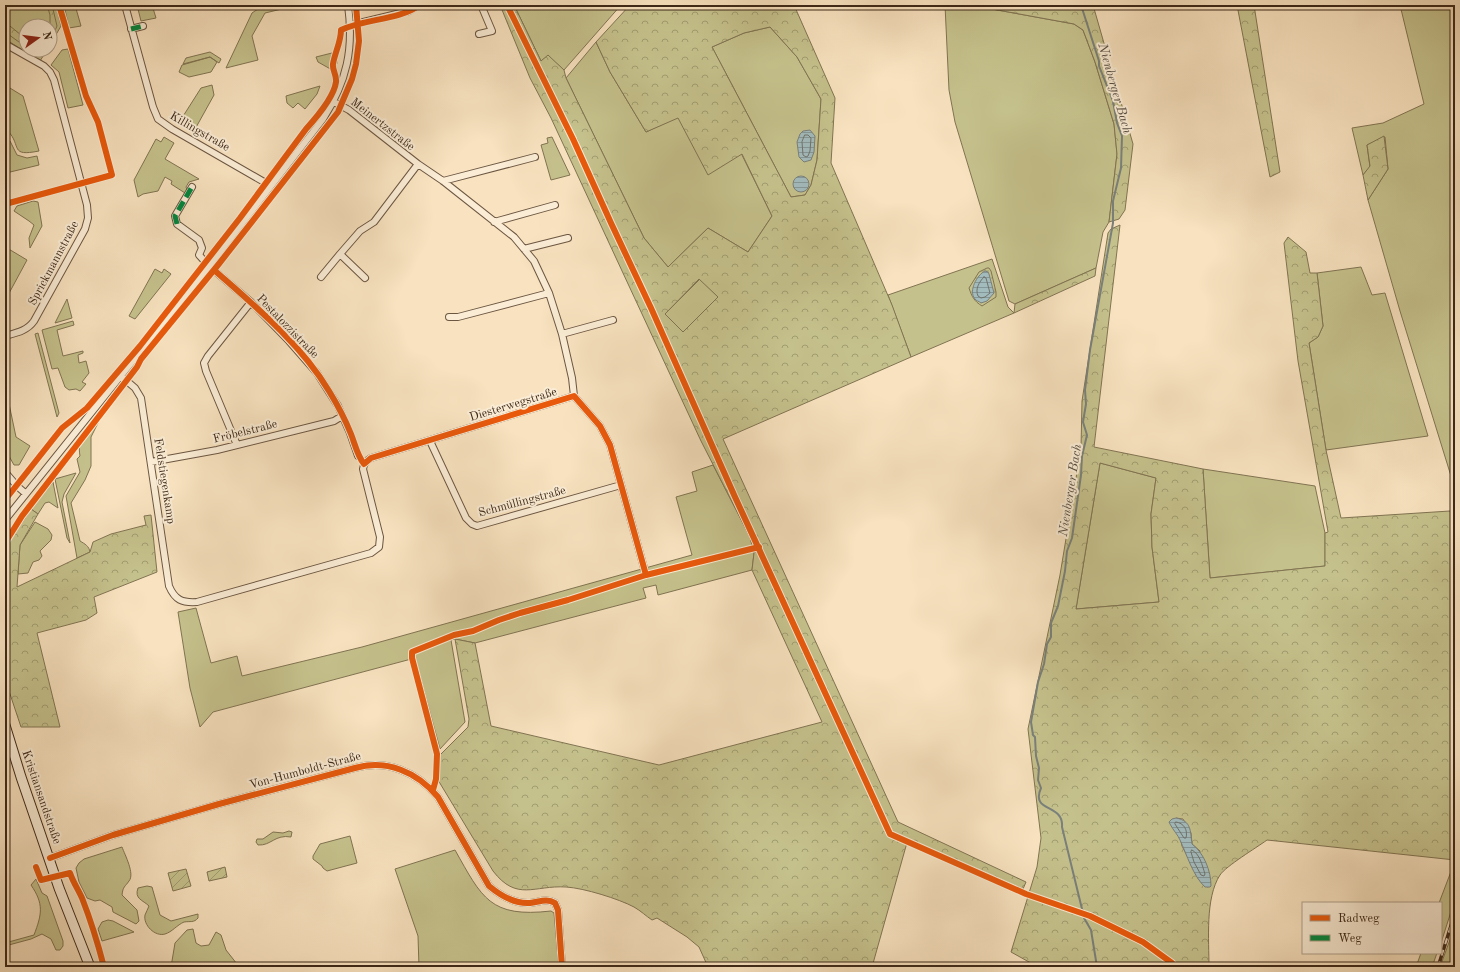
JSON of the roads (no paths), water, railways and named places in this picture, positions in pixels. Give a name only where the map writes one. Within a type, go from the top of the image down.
[{"type":"street","name":"Killingstraße","points":[[125,5],[152,107],[158,119],[198,145],[222,157],[271,186]]},
{"type":"street","points":[[5,527],[6,519],[26,493],[209,266],[307,141],[334,102],[347,67],[351,25],[348,5]]},
{"type":"street","points":[[351,25],[409,11],[420,5]]},
{"type":"street","points":[[479,34],[492,31],[481,5]]},
{"type":"street","points":[[131,29],[142,26]]},
{"type":"street","name":"Sprickmannstraße","points":[[5,44],[44,66],[52,76],[57,86],[88,214],[85,229],[34,321],[26,329],[5,336]]},
{"type":"street","name":"Meinertzstraße","points":[[334,102],[349,110],[514,237],[534,261],[549,293],[562,334],[572,378],[574,396]]},
{"type":"street","points":[[443,182],[536,157]]},
{"type":"street","name":"Meinertzstraße","points":[[322,277],[360,231],[374,222],[418,164]]},
{"type":"street","points":[[192,187],[175,216],[178,224],[199,240],[202,248],[199,255],[209,266]]},
{"type":"street","points":[[494,222],[555,205]]},
{"type":"street","points":[[524,249],[568,238]]},
{"type":"street","points":[[340,254],[365,278]]},
{"type":"street","name":"Pestalozzistraße","points":[[209,266],[251,302],[289,341],[317,373],[330,392],[342,416],[358,456]]},
{"type":"street","points":[[449,317],[458,317],[549,293]]},
{"type":"street","points":[[237,445],[204,363],[251,302]]},
{"type":"street","points":[[562,334],[613,320]]},
{"type":"street","name":"Feldstiegenkamp","points":[[121,376],[135,388],[140,398],[169,586],[173,596]]},
{"type":"street","name":"Diesterwegstraße","points":[[173,596],[184,602],[197,602],[368,555],[375,551],[380,544],[380,537],[365,478],[364,464],[371,458],[574,396],[597,422],[606,437],[614,457],[646,576]]},
{"type":"street","name":"Fröbelstraße","points":[[151,462],[237,445],[334,421],[342,416]]},
{"type":"street","name":"Schmüllingstraße","points":[[430,441],[466,518],[472,524],[477,526],[621,485]]},
{"type":"street","points":[[5,472],[17,486],[26,493]]},
{"type":"street","name":"Kristiansandstraße","points":[[5,725],[59,888],[90,967]]},
{"type":"street","name":"Von-Humboldt-Straße","points":[[50,858],[113,835],[219,804],[361,766],[390,766],[401,769],[425,783],[433,790],[489,886],[498,894],[509,900],[520,902],[529,903],[548,900],[555,903],[558,910],[562,967]]},
{"type":"water","points":[[810,130],[815,136],[814,152],[811,160],[804,162],[799,157],[797,142],[803,131]]},
{"type":"water","points":[[801,176],[808,181],[809,184],[804,191],[801,192],[794,187],[793,184],[798,177]]},
{"type":"water","points":[[985,271],[989,274],[994,293],[987,301],[981,303],[975,300],[972,292],[976,280]]},
{"type":"water","points":[[1176,818],[1181,819],[1188,824],[1192,844],[1200,852],[1208,868],[1211,880],[1210,887],[1205,887],[1197,877],[1179,838],[1169,822]]},
{"type":"waterway","name":"Nienberger Bach","points":[[1081,5],[1099,61],[1099,66],[1113,101],[1117,123],[1122,136],[1121,168],[1113,201],[1113,223],[1090,350],[1085,390],[1086,404],[1083,422],[1087,435],[1082,456],[1081,475],[1072,538],[1067,551],[1065,571],[1058,606],[1051,623],[1051,637],[1047,644],[1044,664],[1038,682],[1031,722],[1033,735],[1035,737],[1036,756],[1039,768],[1038,780],[1041,788],[1039,796],[1040,801],[1043,805],[1058,814],[1061,819],[1082,909],[1084,912],[1084,918],[1091,930],[1097,967]]},
{"type":"railway","points":[[1438,967],[1455,913]]}]
